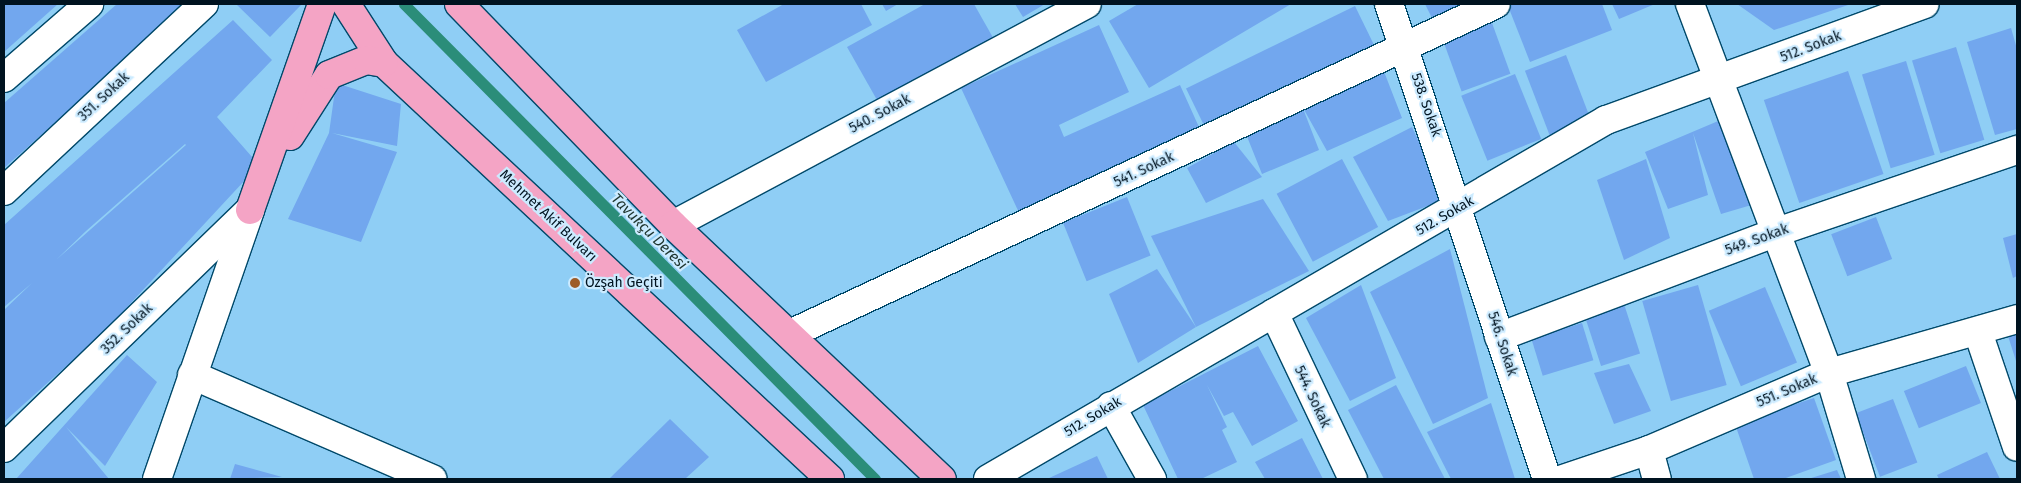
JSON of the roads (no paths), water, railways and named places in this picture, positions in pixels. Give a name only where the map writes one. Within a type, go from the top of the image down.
[{"type":"main road","points":[[250,210],[322,4]]},
{"type":"main road","name":"Mehmet Akif Bulvarı","points":[[346,4],[384,63],[830,479]]},
{"type":"main road","points":[[467,9],[672,225],[942,479]]},
{"type":"main road","points":[[250,210],[310,99],[329,75],[366,60],[384,63]]},
{"type":"street","points":[[4,78],[89,4]]},
{"type":"street","name":"351. Sokak","points":[[4,190],[204,4]]},
{"type":"street","name":"540. Sokak","points":[[672,225],[1087,4]]},
{"type":"street","name":"538. Sokak","points":[[1389,4],[1407,48],[1460,208]]},
{"type":"street","name":"541. Sokak","points":[[790,334],[1407,48],[1496,4]]},
{"type":"street","points":[[1690,4],[1721,80],[1829,373],[1861,479]]},
{"type":"street","name":"512. Sokak","points":[[988,479],[1111,406],[1460,208],[1606,120],[1721,80],[1925,4]]},
{"type":"street","name":"549. Sokak","points":[[1498,337],[1777,232],[2017,150]]},
{"type":"street","name":"546. Sokak","points":[[1460,208],[1498,337],[1547,479]]},
{"type":"street","points":[[157,479],[250,210]]},
{"type":"street","name":"352. Sokak","points":[[4,448],[250,210]]},
{"type":"street","name":"544. Sokak","points":[[1274,313],[1352,479]]},
{"type":"street","name":"551. Sokak","points":[[1563,479],[1649,450],[1829,373],[1978,332],[2017,319]]},
{"type":"street","points":[[1978,332],[2017,448]]},
{"type":"street","points":[[192,375],[402,474],[432,479]]},
{"type":"street","points":[[1111,406],[1152,479]]},
{"type":"street","points":[[1649,450],[1657,479]]},
{"type":"waterway","name":"Tavukçu Deresi","points":[[404,4],[875,479]]},
{"type":"place","name":"Özşah Geçiti","points":[[575,283]]}]
